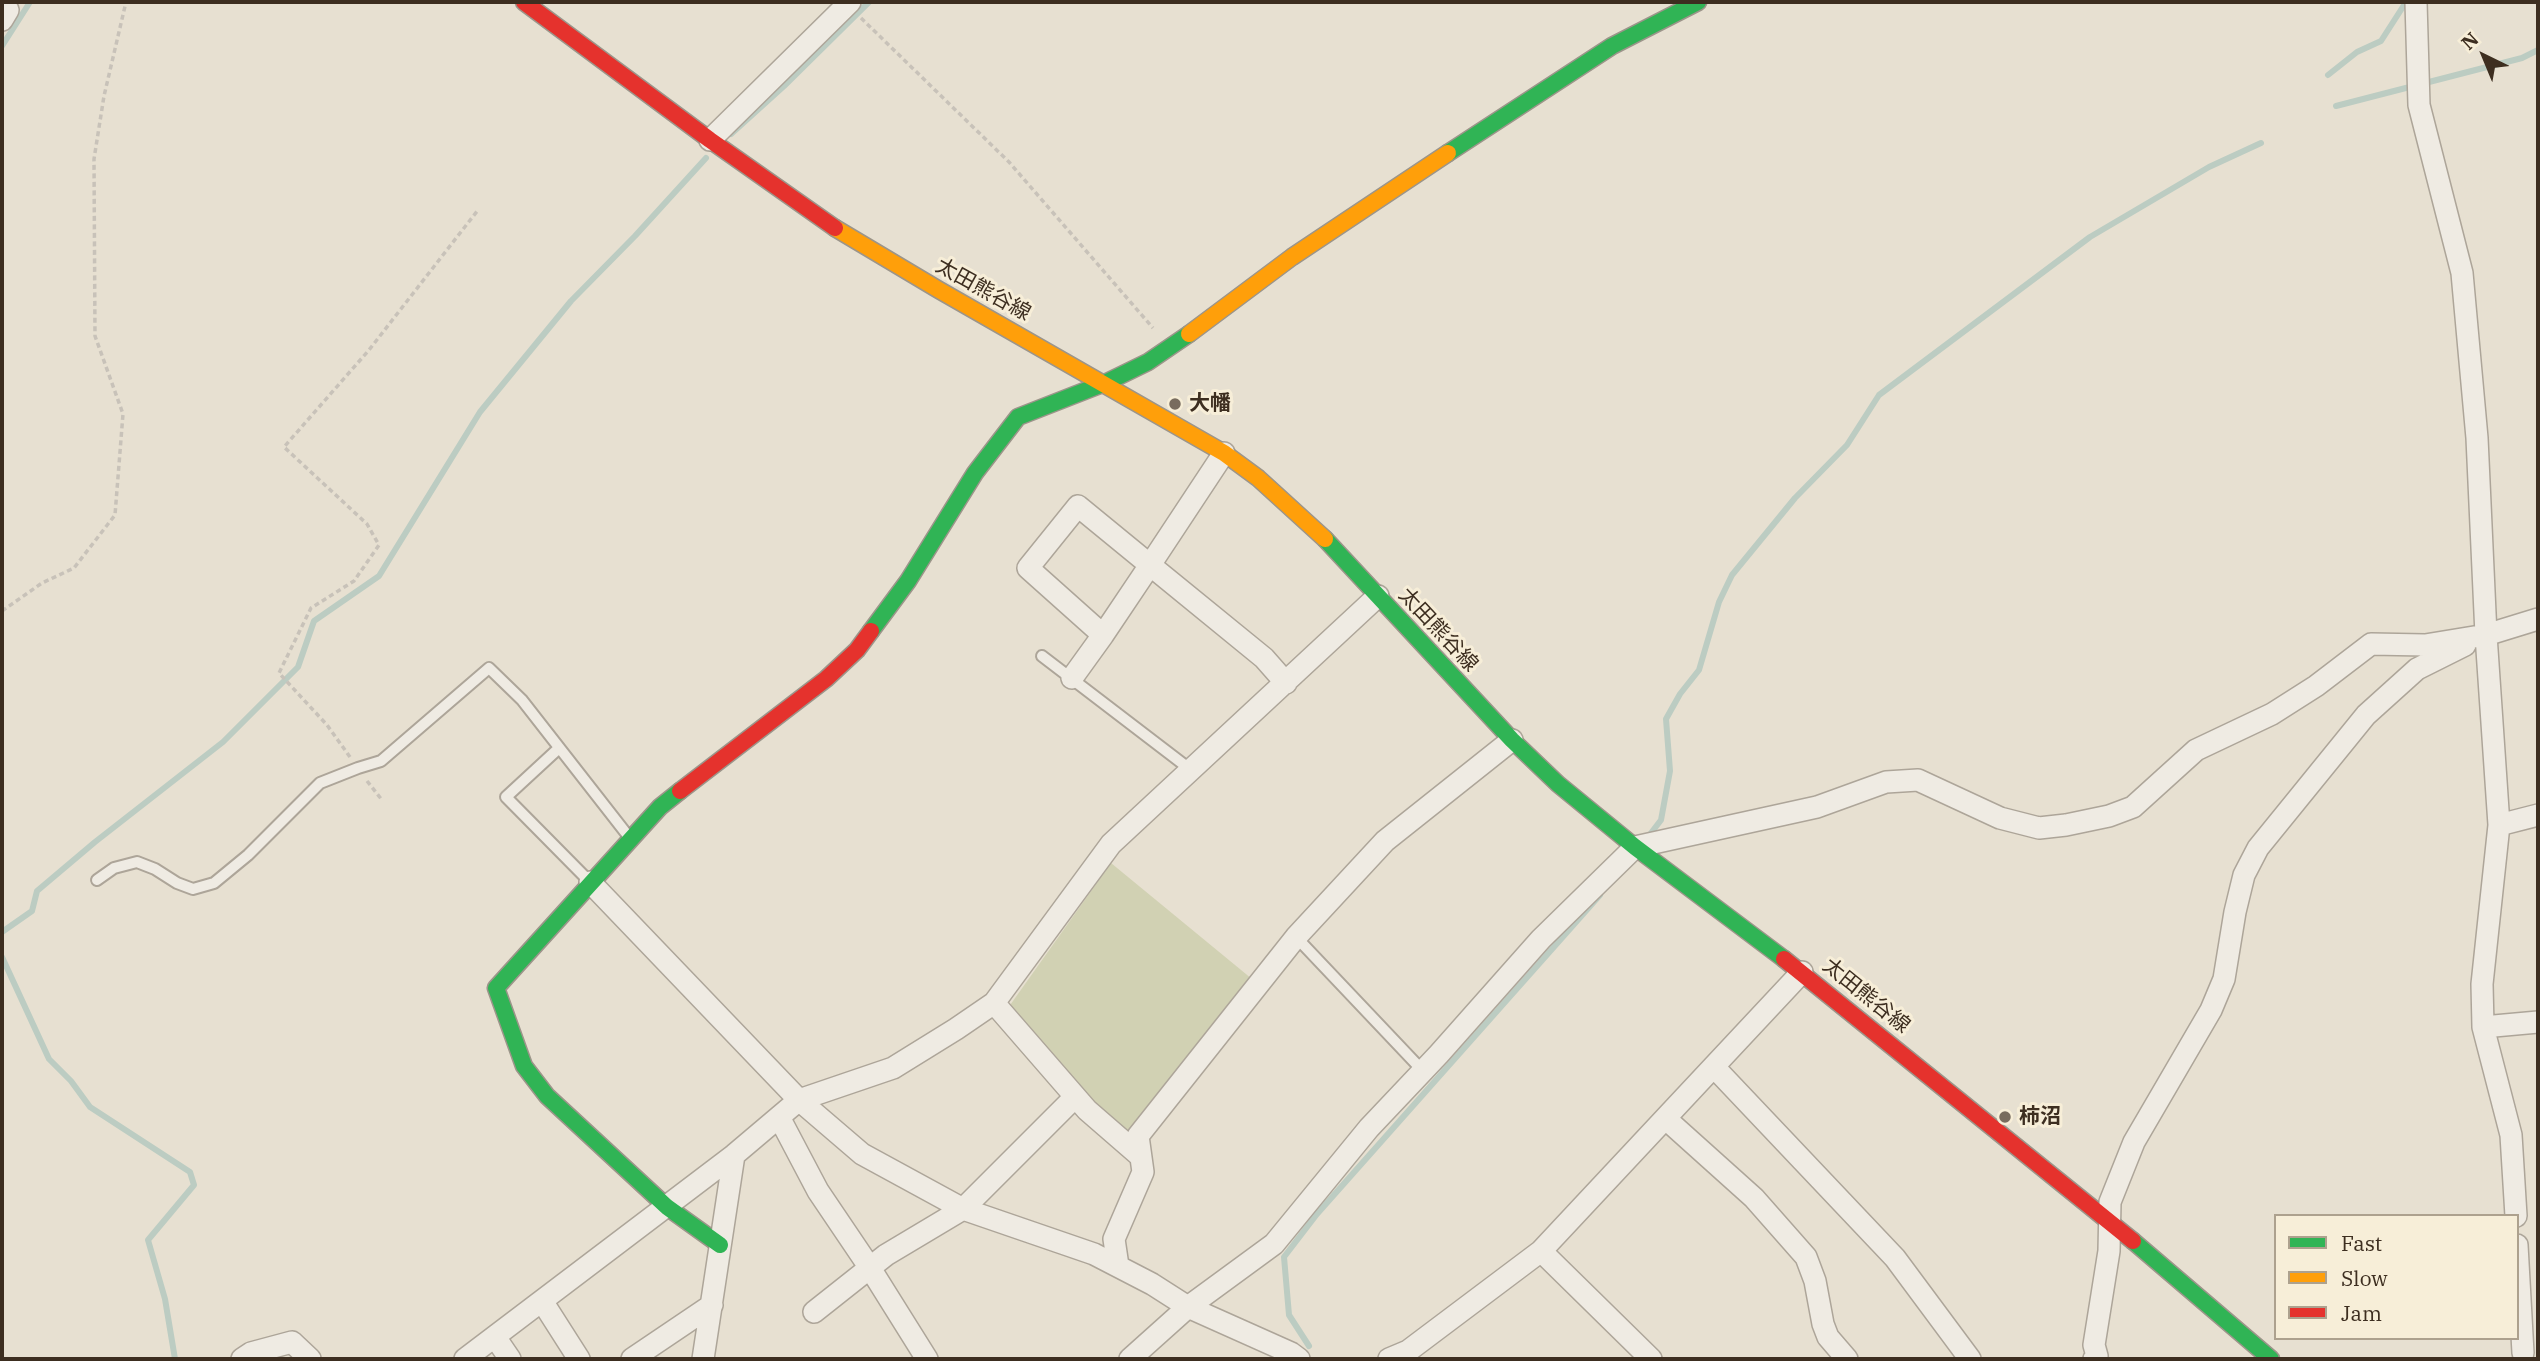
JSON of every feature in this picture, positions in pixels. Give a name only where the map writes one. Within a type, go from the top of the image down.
[{"type":"main road","name":"太田熊谷線","points":[[524,2],[829,224],[1224,453],[1288,503],[1512,740],[1558,783],[1635,848],[1802,972],[2110,1222],[2271,1359]]},
{"type":"main road","points":[[720,1245],[667,1207],[547,1096],[524,1066],[496,988],[660,807],[826,679],[857,650],[908,581],[975,473],[1018,416],[1105,383],[1148,362],[1292,257],[1421,173],[1508,112],[1612,46],[1698,2]]},
{"type":"street","points":[[2419,2],[2419,105],[2462,273],[2477,438],[2486,635],[2499,825],[2482,985],[2483,1027],[2511,1135],[2515,1214]]},
{"type":"street","points":[[710,139],[849,3]]},
{"type":"street","points":[[2,4],[8,10],[2,20]]},
{"type":"street","points":[[1072,678],[1224,453]]},
{"type":"street","points":[[1103,635],[1028,568],[1078,506],[1264,658],[1286,683]]},
{"type":"street","points":[[465,1359],[667,1207],[799,1100],[893,1068],[956,1030],[994,1003],[1111,844],[1378,596]]},
{"type":"street","points":[[1130,1359],[1188,1307],[1274,1244],[1369,1128],[1541,939],[1635,848],[1817,807],[1886,782],[1918,780],[2000,818],[2039,828],[2109,816],[2133,807],[2196,750],[2272,714],[2316,686],[2371,644],[2425,645],[2486,635],[2538,619]]},
{"type":"street","points":[[2096,1358],[2094,1345],[2109,1251],[2110,1202],[2134,1142],[2211,1010],[2224,979],[2244,875],[2259,848],[2366,715],[2417,669],[2486,635]]},
{"type":"street","points":[[1118,1266],[1114,1239],[1143,1172],[1138,1136],[1296,937],[1385,841],[1512,740]]},
{"type":"street","points":[[2499,825],[2538,815]]},
{"type":"street","points":[[590,882],[799,1100],[862,1154],[963,1209],[1094,1254],[1188,1307],[1300,1359]]},
{"type":"street","points":[[1389,1359],[1408,1351],[1541,1251],[1802,972]]},
{"type":"street","points":[[994,1003],[1075,1097],[1140,1156]]},
{"type":"street","points":[[2483,1027],[2538,1022]]},
{"type":"street","points":[[1714,1067],[1895,1258],[1970,1359]]},
{"type":"street","points":[[814,1312],[886,1255],[963,1209],[1075,1097]]},
{"type":"street","points":[[779,1117],[818,1191],[927,1359]]},
{"type":"street","points":[[1666,1119],[1754,1198],[1806,1257],[1815,1281],[1828,1337],[1847,1359]]},
{"type":"street","points":[[703,1359],[734,1155]]},
{"type":"street","points":[[1541,1251],[1651,1359]]},
{"type":"street","points":[[2519,1272],[2525,1352]]},
{"type":"street","points":[[542,1301],[579,1359]]},
{"type":"street","points":[[632,1359],[712,1305]]},
{"type":"street","points":[[495,1336],[510,1359]]},
{"type":"street","points":[[242,1359],[251,1353],[292,1342],[310,1359]]},
{"type":"lane","points":[[1042,656],[1191,770]]},
{"type":"lane","points":[[97,880],[114,868],[137,862],[192,889],[214,883],[248,855],[320,783],[380,761],[489,668],[522,700],[630,839]]},
{"type":"lane","points":[[558,749],[506,797],[590,882]]},
{"type":"lane","points":[[1296,937],[1423,1071]]},
{"type":"path","points":[[2,611],[42,583],[74,568],[115,516],[122,414],[95,336],[94,159],[104,96],[126,2]]},
{"type":"path","points":[[849,3],[1009,163],[1169,348]]},
{"type":"path","points":[[382,800],[327,725],[279,673],[311,608],[354,581],[379,545],[367,524],[284,447],[369,350],[478,210]]},
{"type":"green space","points":[[1111,863],[1252,979],[1129,1138],[1085,1096],[1008,1008]]},
{"type":"waterway","points":[[2,46],[30,2]]},
{"type":"waterway","points":[[731,134],[869,2]]},
{"type":"waterway","points":[[2328,75],[2357,52],[2381,41],[2406,2]]},
{"type":"waterway","points":[[2336,106],[2522,58],[2538,50]]},
{"type":"waterway","points":[[1648,837],[1661,820],[1670,771],[1666,719],[1680,694],[1699,670],[1719,602],[1732,575],[1795,498],[1847,445],[1879,395],[2090,237],[2209,167],[2261,143]]},
{"type":"waterway","points":[[2,932],[32,911],[37,891],[223,742],[298,667],[314,621],[379,576],[480,412],[571,301],[706,158]]},
{"type":"waterway","points":[[1309,1346],[1289,1315],[1284,1257],[1317,1214],[1600,895]]},
{"type":"waterway","points":[[2,957],[49,1059],[71,1081],[90,1107],[190,1172],[194,1185],[148,1240],[165,1299],[175,1359]]},
{"type":"traffic: fast","points":[[1448,153],[1612,46],[1698,2]]},
{"type":"traffic: fast","points":[[871,631],[908,581],[975,473],[1018,417],[1105,383],[1148,362],[1189,334]]},
{"type":"traffic: fast","points":[[1325,539],[1512,740],[1558,784],[1635,847],[1784,959]]},
{"type":"traffic: fast","points":[[680,791],[660,807],[496,988],[524,1066],[547,1096],[667,1207],[720,1245]]},
{"type":"traffic: fast","points":[[2133,1241],[2271,1359]]},
{"type":"traffic: slow","points":[[1189,334],[1292,257],[1448,153]]},
{"type":"traffic: slow","points":[[835,228],[1224,453],[1258,478],[1325,539]]},
{"type":"traffic: jam","points":[[524,2],[710,140],[835,228]]},
{"type":"traffic: jam","points":[[680,791],[826,679],[857,650],[871,631]]},
{"type":"traffic: jam","points":[[1784,959],[2133,1241]]},
{"type":"place","name":"大幡","points":[[1175,404]]},
{"type":"place","name":"柿沼","points":[[2005,1117]]}]
